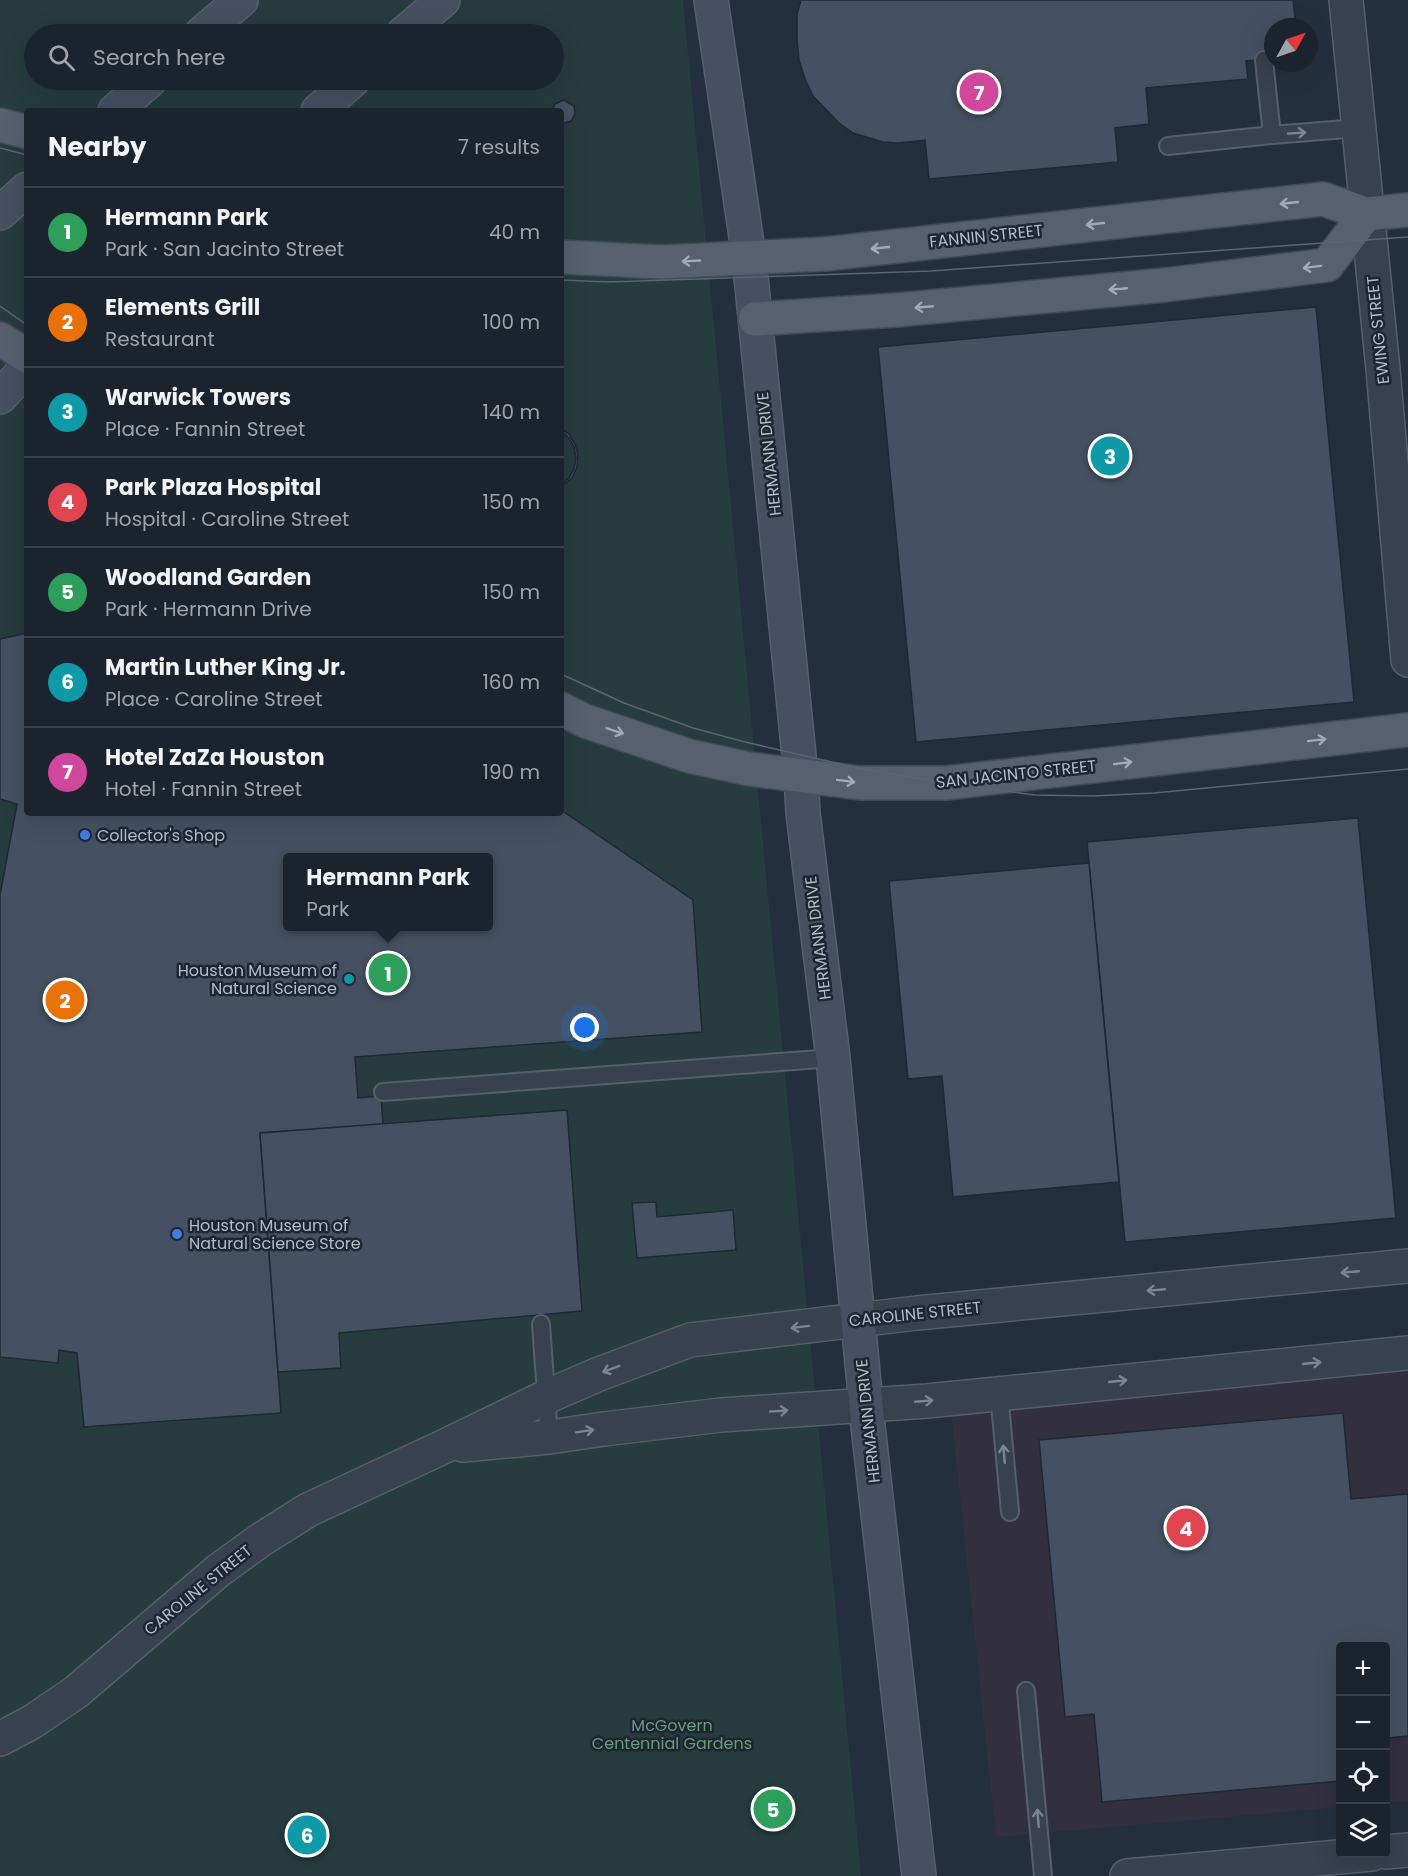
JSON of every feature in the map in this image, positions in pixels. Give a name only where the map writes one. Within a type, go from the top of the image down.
[{"type":"main road","points":[[0,125],[24,131]]},
{"type":"main road","name":"FANNIN STREET","points":[[564,257],[661,262],[825,254],[1323,200],[1366,214],[1408,210]]},
{"type":"main road","points":[[755,319],[897,310],[1130,288],[1327,265],[1366,214]]},
{"type":"main road","points":[[0,339],[24,354]]},
{"type":"main road","name":"SAN JACINTO STREET","points":[[564,710],[585,721],[689,756],[749,769],[860,783],[946,783],[1408,730]]},
{"type":"street","points":[[213,24],[241,0]]},
{"type":"street","points":[[415,24],[443,0]]},
{"type":"street","name":"HERMANN DRIVE","points":[[711,0],[749,257],[803,813],[833,1058],[866,1406],[919,1876]]},
{"type":"street","name":"EWING STREET","points":[[1346,0],[1383,369],[1408,660]]},
{"type":"street","points":[[118,108],[139,90]]},
{"type":"street","points":[[321,108],[342,90]]},
{"type":"street","points":[[0,213],[24,192]]},
{"type":"street","points":[[0,397],[24,371]]},
{"type":"street","name":"CAROLINE STREET","points":[[0,1739],[32,1722],[76,1692],[219,1570],[308,1510],[546,1397],[599,1374],[690,1340],[917,1312],[1408,1266]]},
{"type":"street","name":"CAROLINE STREET","points":[[443,1447],[549,1437],[721,1415],[927,1401],[1408,1353]]},
{"type":"street","points":[[1390,1852],[1408,1850]]},
{"type":"street","points":[[1127,1876],[1336,1857]]},
{"type":"lane","points":[[1265,72],[1272,135]]},
{"type":"lane","points":[[1168,146],[1358,128]]},
{"type":"lane","points":[[382,1092],[833,1058]]},
{"type":"lane","points":[[541,1324],[549,1437]]},
{"type":"lane","points":[[999,1393],[1010,1512]]},
{"type":"lane","points":[[1026,1690],[1043,1876]]},
{"type":"shaded area","points":[[1408,1372],[1408,1801],[1390,1803],[1390,1642],[1336,1642],[1336,1807],[996,1837],[951,1410]]},
{"type":"green space","name":"McGovern Centennial Gardens","points":[[0,0],[683,0],[861,1876],[0,1876]]},
{"type":"building","points":[[801,0],[1293,0],[1295,18],[1264,18],[1264,60],[1246,61],[1248,79],[1146,88],[1149,124],[1115,128],[1118,162],[929,179],[925,140],[883,142],[853,133],[839,123],[813,96],[799,60],[797,14]]},
{"type":"building","points":[[564,100],[574,106],[575,114],[571,121],[564,123],[564,108],[553,108],[555,104]]},
{"type":"building","points":[[1316,307],[1354,702],[916,742],[878,347]]},
{"type":"building","points":[[564,431],[569,434],[575,444],[578,455],[577,467],[572,478],[564,485],[574,469],[576,458]]},
{"type":"building","name":"Houston Museum of Natural Science","points":[[24,634],[24,816],[564,816],[564,812],[693,900],[702,1032],[355,1057],[358,1098],[381,1096],[383,1125],[260,1133],[281,1413],[84,1427],[77,1353],[59,1350],[58,1363],[0,1357],[0,895],[17,804],[0,799],[0,639]]},
{"type":"building","points":[[1358,818],[1396,1218],[1125,1242],[1087,842]]},
{"type":"building","points":[[1089,863],[1119,1182],[953,1197],[942,1076],[908,1079],[889,881]]},
{"type":"building","points":[[567,1110],[582,1311],[339,1333],[341,1368],[278,1372],[260,1133]]},
{"type":"building","points":[[656,1202],[657,1217],[733,1210],[736,1250],[637,1258],[632,1203]]},
{"type":"building","points":[[1343,1413],[1351,1499],[1408,1494],[1408,1736],[1390,1738],[1390,1642],[1336,1642],[1336,1781],[1102,1802],[1094,1714],[1065,1717],[1039,1440]]},
{"type":"tram line","points":[[0,148],[24,154]]},
{"type":"tram line","points":[[564,280],[609,282],[931,271],[1408,237]]},
{"type":"tram line","points":[[0,306],[24,323]]},
{"type":"tram line","points":[[564,675],[624,703],[693,728],[745,742],[858,768],[1035,795],[1092,796],[1154,793],[1408,769]]},
{"type":"place","name":"Hotel ZaZa Houston","points":[[979,92]]},
{"type":"place","name":"Warwick Towers","points":[[1110,456]]},
{"type":"place","name":"Collector's Shop","points":[[85,835]]},
{"type":"place","name":"Hermann Park","points":[[388,973]]},
{"type":"place","name":"Houston Museum of Natural Science","points":[[349,979]]},
{"type":"place","name":"Elements Grill","points":[[65,1000]]},
{"type":"place","name":"Houston Museum of Natural Science Store","points":[[177,1234]]},
{"type":"place","name":"Park Plaza Hospital","points":[[1186,1528]]},
{"type":"place","name":"Woodland Garden","points":[[773,1809]]},
{"type":"place","name":"Martin Luther King Jr.","points":[[307,1835]]}]
